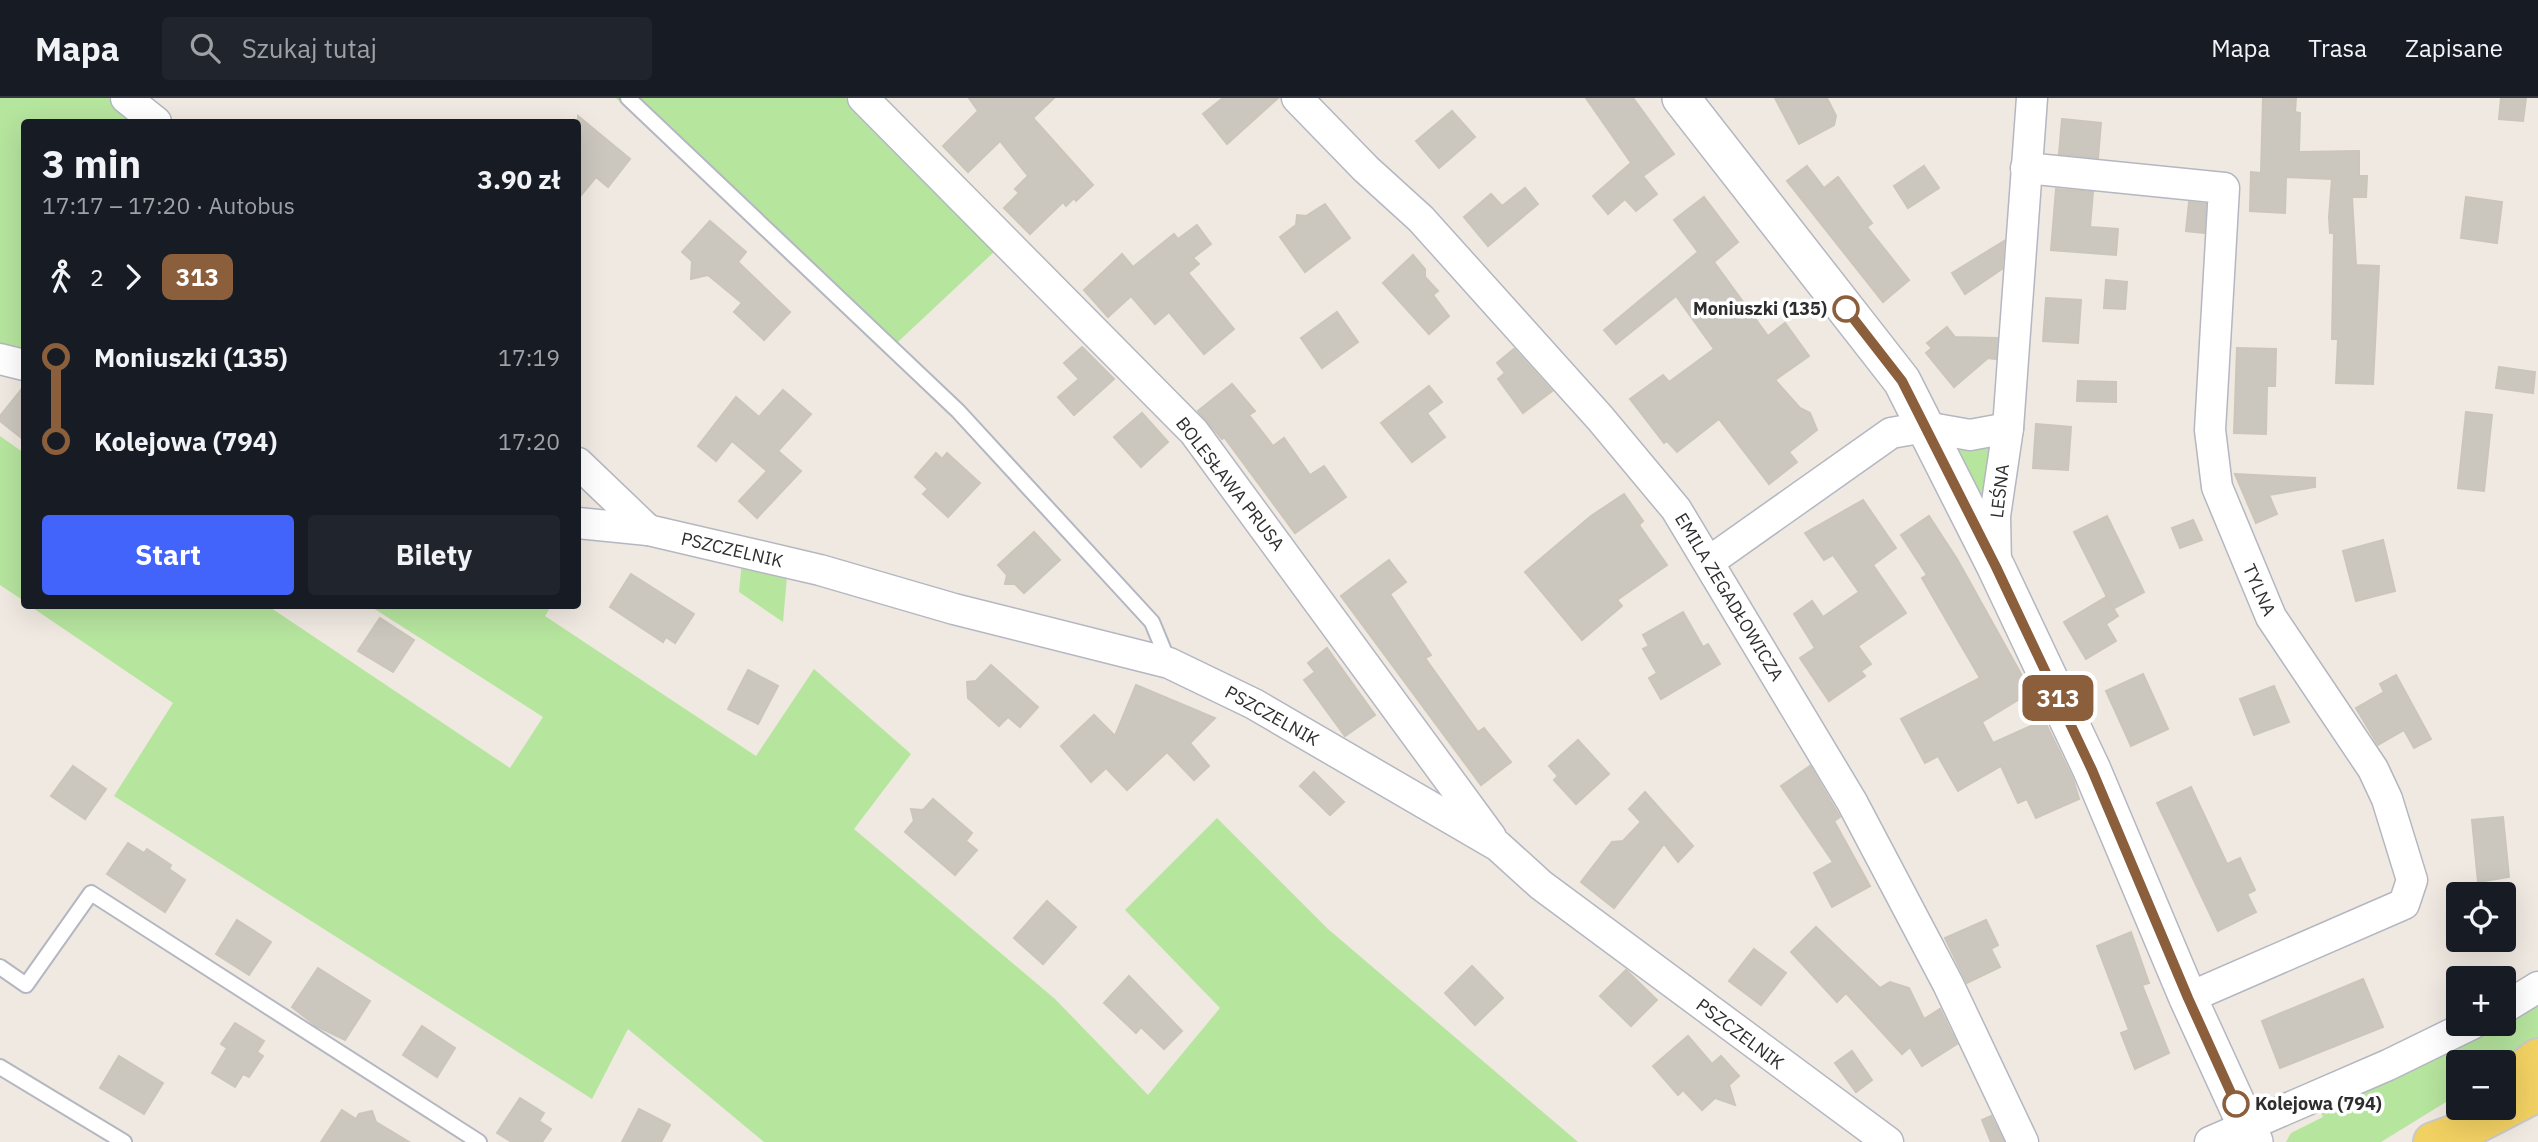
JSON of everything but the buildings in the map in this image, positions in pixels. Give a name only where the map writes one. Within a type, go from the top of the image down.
[{"type":"main road","points":[[2516,1075],[2538,1058]]},
{"type":"main road","points":[[2433,1142],[2458,1133],[2538,1092]]},
{"type":"main road","points":[[2427,1142],[2457,1120]]},
{"type":"street","points":[[126,98],[152,119]]},
{"type":"street","name":"BOLESŁAWA PRUSA","points":[[863,98],[1194,432],[1498,846]]},
{"type":"street","name":"EMILA ZEGADŁOWICZA","points":[[1297,98],[1366,169],[1421,219],[1601,418],[1676,509],[1710,561],[1731,604],[1852,802],[1971,1030],[2023,1142]]},
{"type":"street","points":[[1681,98],[1894,371],[1996,567]]},
{"type":"street","name":"LEŚNA","points":[[2032,98],[2036,168],[2008,428],[1995,516],[1996,567],[2092,770],[2188,998],[2250,1134]]},
{"type":"street","name":"TYLNA","points":[[2036,168],[2224,188],[2210,430],[2217,487],[2271,617],[2373,769],[2387,799],[2412,880],[2404,904],[2188,998]]},
{"type":"street","points":[[0,359],[21,364]]},
{"type":"street","points":[[1710,561],[1891,433],[1925,427],[1970,435],[2008,428]]},
{"type":"street","points":[[581,466],[648,530]]},
{"type":"street","name":"PSZCZELNIK","points":[[581,523],[648,530],[820,570],[954,610],[1168,663],[1254,704],[1498,846],[1541,885],[1888,1142]]},
{"type":"street","points":[[2516,1001],[2538,988]]},
{"type":"street","points":[[2210,1142],[2250,1134],[2447,1036]]},
{"type":"lane","points":[[628,98],[958,411],[1152,622],[1168,663]]},
{"type":"lane","points":[[0,967],[26,985],[91,893],[479,1142]]},
{"type":"lane","points":[[0,1067],[124,1142]]},
{"type":"green space","points":[[0,98],[108,98],[134,119],[21,119],[21,349],[0,344]]},
{"type":"green space","points":[[616,98],[845,98],[995,251],[885,354]]},
{"type":"green space","points":[[0,436],[21,451],[21,599],[0,585]]},
{"type":"green space","points":[[1989,441],[1993,450],[1985,500],[1978,499],[1955,445]]},
{"type":"green space","points":[[742,561],[787,576],[783,622],[739,592]]},
{"type":"green space","points":[[34,609],[272,609],[510,768],[543,717],[375,609],[549,609],[545,616],[756,756],[814,669],[911,754],[854,829],[1055,999],[1148,1095],[1220,1008],[1125,910],[1217,818],[1328,929],[1578,1142],[764,1142],[628,1029],[592,1099],[114,796],[173,703]]},
{"type":"green space","points":[[2538,1000],[2538,1039],[2516,1054],[2516,1050],[2446,1050],[2446,1102],[2381,1142],[2286,1142],[2291,1133],[2323,1117],[2321,1112],[2471,1036],[2516,1036],[2516,1012]]},
{"type":"bus line","name":"313","points":[[1846,309],[1902,381],[1996,567],[2092,770],[2188,998],[2236,1104]]},
{"type":"place","name":"Moniuszki (135)","points":[[1846,309]]},
{"type":"place","name":"Kolejowa (794)","points":[[2236,1104]]}]
